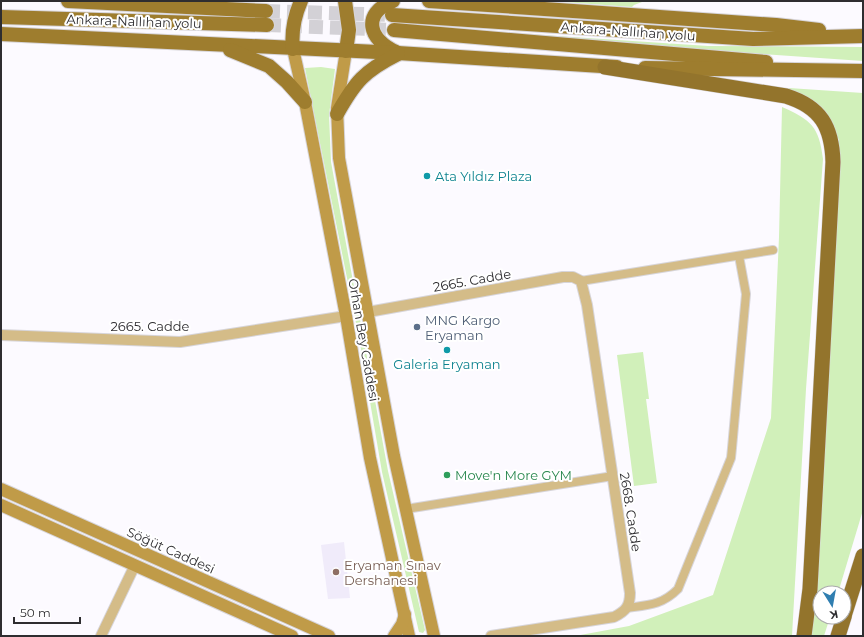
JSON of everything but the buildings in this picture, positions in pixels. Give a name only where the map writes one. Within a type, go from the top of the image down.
[{"type":"highway","name":"Ankara-Nallıhan yolu","points":[[1,17],[267,18],[68,1]]},
{"type":"highway","points":[[293,48],[292,27],[294,16],[301,1]]},
{"type":"highway","points":[[345,1],[349,30],[346,51]]},
{"type":"highway","points":[[393,1],[378,9],[373,16],[372,25],[378,41],[386,48],[398,53]]},
{"type":"highway","points":[[429,1],[776,26],[863,35]]},
{"type":"highway","name":"Ankara-Nallıhan yolu","points":[[392,15],[752,39],[863,35]]},
{"type":"highway","name":"Ankara-Nallıhan yolu","points":[[394,30],[858,70]]},
{"type":"highway","points":[[1,34],[398,53],[605,67],[858,70]]},
{"type":"highway","points":[[218,45],[269,66],[287,82],[305,102]]},
{"type":"highway","points":[[337,114],[360,79],[369,70],[398,53]]},
{"type":"highway","points":[[605,67],[786,96],[800,101],[810,107],[825,123],[829,131],[833,162],[810,589],[804,636]]},
{"type":"highway","points":[[852,591],[863,556]]},
{"type":"highway","points":[[838,636],[841,625]]},
{"type":"main road","name":"Orhan Bey Caddesi","points":[[293,48],[305,102],[346,316],[370,458],[409,636]]},
{"type":"main road","name":"Orhan Bey Caddesi","points":[[346,51],[337,114],[339,158],[394,456],[434,636]]},
{"type":"main road","name":"Söğüt Caddesi","points":[[1,489],[329,636]]},
{"type":"main road","points":[[1,505],[292,636]]},
{"type":"main road","points":[[394,636],[402,624],[405,614]]},
{"type":"street","points":[[581,281],[773,250]]},
{"type":"street","points":[[491,636],[614,617],[627,608],[656,604],[668,599],[678,589],[731,458],[746,294],[739,256]]},
{"type":"street","name":"2665. Cadde","points":[[368,312],[563,277],[573,277],[581,281]]},
{"type":"street","name":"2668. Cadde","points":[[581,281],[587,305],[630,593],[627,608]]},
{"type":"street","name":"2665. Cadde","points":[[1,335],[180,342],[346,316]]},
{"type":"street","points":[[406,509],[613,476]]},
{"type":"street","points":[[101,636],[135,565]]},
{"type":"shaded area","name":"Eryaman Sınav Dershanesi","points":[[344,542],[350,598],[328,599],[321,545]]},
{"type":"green space","points":[[551,1],[642,1],[642,2],[632,7]]},
{"type":"green space","points":[[393,25],[708,46],[863,47],[863,61],[393,29]]},
{"type":"green space","points":[[321,67],[335,69],[329,115],[331,162],[388,471],[425,630],[423,633],[419,632],[382,472],[360,343],[305,68]]},
{"type":"green space","points":[[789,88],[863,93],[863,510],[840,585],[814,585],[828,372],[839,140],[830,123],[789,92]]},
{"type":"green space","points":[[782,107],[807,120],[816,131],[823,159],[806,389],[792,636],[575,636],[629,626],[713,595],[771,418],[779,237]]},
{"type":"green space","points":[[643,352],[649,399],[646,399],[657,483],[634,486],[617,355]]},
{"type":"green space","points":[[812,620],[812,625],[827,625],[824,636],[811,636]]},
{"type":"tunnel","points":[[266,11],[392,15]]},
{"type":"tunnel","points":[[267,25],[394,30]]},
{"type":"place","name":"Ata Yıldız Plaza","points":[[427,176]]},
{"type":"place","name":"MNG Kargo Eryaman","points":[[417,327]]},
{"type":"place","name":"Galeria Eryaman","points":[[447,350]]},
{"type":"place","name":"Move'n More GYM","points":[[447,475]]},
{"type":"place","name":"Eryaman Sınav Dershanesi","points":[[336,572]]}]
